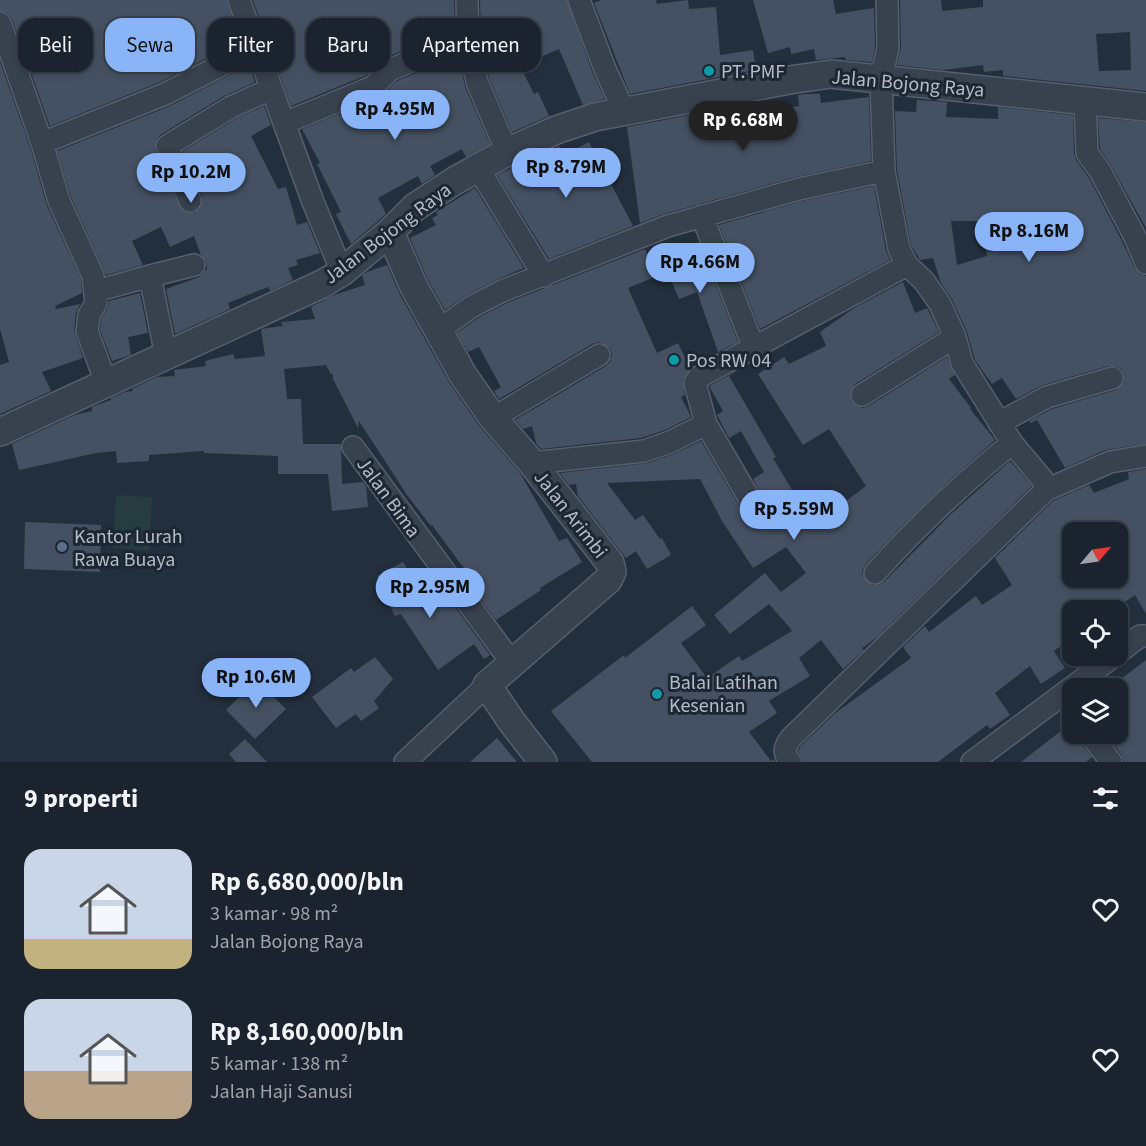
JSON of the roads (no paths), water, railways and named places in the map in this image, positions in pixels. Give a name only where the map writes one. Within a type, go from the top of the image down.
[{"type":"street","points":[[239,0],[245,18]]},
{"type":"street","points":[[467,0],[467,18]]},
{"type":"street","points":[[579,0],[605,69],[624,111]]},
{"type":"street","points":[[887,0],[888,48],[881,79],[884,171],[899,249],[907,265],[924,281],[940,304],[955,337],[962,363],[1012,443],[1043,480],[1046,490]]},
{"type":"street","points":[[0,23],[42,142],[59,201],[93,276],[96,303],[89,315],[87,331],[106,383]]},
{"type":"street","points":[[284,123],[375,86],[390,70],[402,65]]},
{"type":"street","points":[[42,142],[165,94],[208,72]]},
{"type":"street","points":[[264,72],[312,202],[342,272]]},
{"type":"street","points":[[475,72],[477,82],[507,152]]},
{"type":"street","name":"Jalan Bojong Raya","points":[[0,432],[322,284],[342,272],[390,232],[415,207],[478,168],[556,130],[595,117],[831,74],[1146,107]]},
{"type":"street","points":[[190,201],[167,146],[222,112],[271,89]]},
{"type":"street","points":[[1085,102],[1087,153],[1100,171],[1146,263]]},
{"type":"street","points":[[478,168],[544,276]]},
{"type":"street","points":[[438,331],[482,300],[668,226],[799,189],[884,171]]},
{"type":"street","points":[[702,216],[754,348]]},
{"type":"street","name":"Jalan Arimbi","points":[[390,232],[414,285],[464,375],[493,418],[606,556],[612,572],[608,580],[487,685]]},
{"type":"street","points":[[96,291],[194,265]]},
{"type":"street","points":[[752,503],[706,424],[695,384],[699,377],[907,265]]},
{"type":"street","points":[[150,276],[166,356]]},
{"type":"street","points":[[862,395],[955,337]]},
{"type":"street","points":[[493,418],[599,355]]},
{"type":"street","points":[[999,423],[1047,397],[1112,378]]},
{"type":"street","points":[[532,464],[644,451],[670,442],[706,424]]},
{"type":"street","points":[[875,573],[908,535],[976,472],[1012,443]]},
{"type":"street","name":"Jalan Bima","points":[[353,447],[512,663]]},
{"type":"street","points":[[790,762],[785,755],[785,745],[791,738],[1046,490],[1110,462],[1146,456]]},
{"type":"street","points":[[1128,646],[1143,636]]},
{"type":"street","points":[[1092,678],[1104,666]]},
{"type":"street","points":[[405,762],[487,685],[543,762]]},
{"type":"street","points":[[972,762],[1062,705]]},
{"type":"street","points":[[1098,744],[1111,762]]},
{"type":"place","name":"PT. PMF","points":[[709,71]]},
{"type":"place","name":"Pos RW 04","points":[[674,360]]},
{"type":"place","name":"Kantor Lurah Rawa Buaya","points":[[62,547]]},
{"type":"place","name":"Balai Latihan Kesenian","points":[[657,694]]}]
